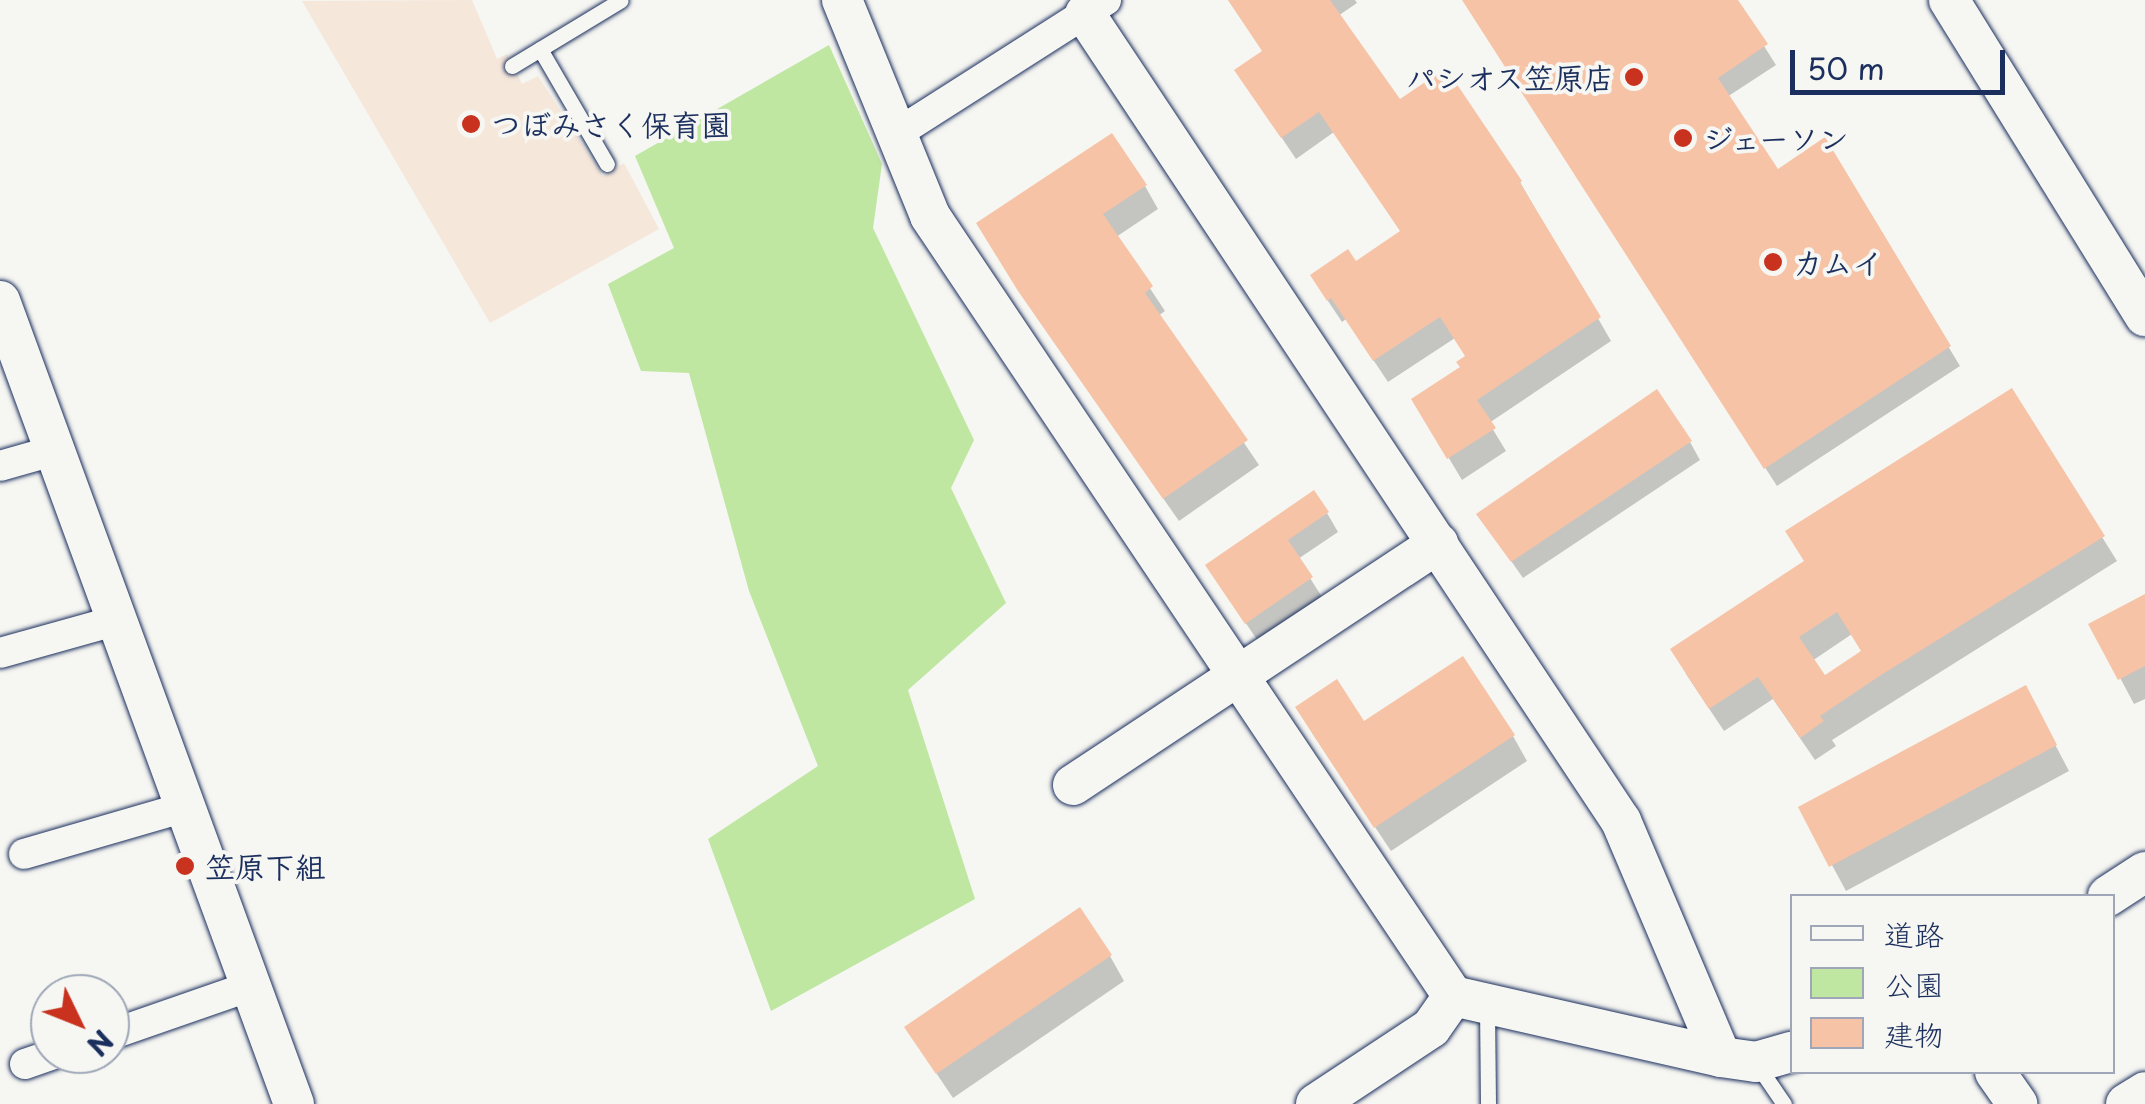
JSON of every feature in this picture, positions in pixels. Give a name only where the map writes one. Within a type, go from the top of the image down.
[{"type":"street","points":[[842,0],[930,216],[966,274],[1235,677],[1470,1001],[1756,1057]]},
{"type":"street","points":[[1949,0],[2145,316]]},
{"type":"street","points":[[896,134],[1095,7],[1621,821],[1756,1057]]},
{"type":"street","points":[[0,302],[294,1104]]},
{"type":"street","points":[[0,466],[56,450]]},
{"type":"street","points":[[1073,785],[1438,543]]},
{"type":"street","points":[[0,654],[118,620]]},
{"type":"street","points":[[24,854],[186,807]]},
{"type":"street","points":[[2111,894],[2145,872]]},
{"type":"street","points":[[130,1028],[251,986]]},
{"type":"street","points":[[1316,1104],[1470,1001]]},
{"type":"street","points":[[1996,1074],[2016,1104]]},
{"type":"street","points":[[2126,1104],[2145,1092]]},
{"type":"lane","points":[[512,66],[621,0]]},
{"type":"lane","points":[[540,49],[608,164]]},
{"type":"lane","points":[[1470,1001],[1488,1104]]},
{"type":"lane","points":[[1756,1057],[1784,1104]]},
{"type":"shaded area","name":"つぼみさく保育園","points":[[472,0],[497,59],[507,54],[522,84],[538,76],[603,176],[624,163],[659,229],[490,323],[302,1]]},
{"type":"green space","points":[[829,45],[882,164],[873,228],[974,440],[951,488],[1006,603],[908,690],[975,899],[771,1011],[708,839],[818,766],[749,591],[689,373],[641,371],[608,284],[674,248],[635,156]]},
{"type":"building","points":[[1228,0],[1330,0],[1400,99],[1446,68],[1522,181],[1601,317],[1477,400],[1496,428],[1447,459],[1411,399],[1460,367],[1456,362],[1465,356],[1440,317],[1373,361],[1331,298],[1327,301],[1310,275],[1348,249],[1356,261],[1400,231],[1319,112],[1281,138],[1234,70],[1262,51]]},
{"type":"building","points":[[1462,0],[1738,0],[1768,44],[1718,78],[1778,169],[1825,137],[1951,346],[1764,469]]},
{"type":"building","points":[[1112,133],[1147,185],[1103,214],[1153,286],[1145,293],[1248,440],[1163,499],[1018,291],[976,223]]},
{"type":"building","points":[[2012,388],[2105,536],[1878,677],[1820,716],[1824,721],[1800,738],[1758,677],[1709,709],[1670,649],[1804,561],[1785,531]],"holes":[[[1837,612],[1861,651],[1825,675],[1799,637]]]},
{"type":"building","points":[[1657,389],[1692,441],[1511,562],[1476,514]]},
{"type":"building","points":[[1314,490],[1329,512],[1288,540],[1313,577],[1245,624],[1205,565]]},
{"type":"building","points":[[2145,594],[2145,666],[2118,680],[2088,624]]},
{"type":"building","points":[[1463,656],[1515,735],[1374,828],[1295,707],[1337,679],[1364,721]]},
{"type":"building","points":[[2026,685],[2057,745],[1829,867],[1798,807]]},
{"type":"building","points":[[1080,907],[1112,955],[936,1074],[904,1027]]},
{"type":"place","name":"パシオス笠原店","points":[[1634,77]]},
{"type":"place","name":"つぼみさく保育園","points":[[471,124]]},
{"type":"place","name":"ジェーソン","points":[[1683,138]]},
{"type":"place","name":"カムイ","points":[[1773,262]]},
{"type":"place","name":"笠原下組","points":[[185,866]]}]
